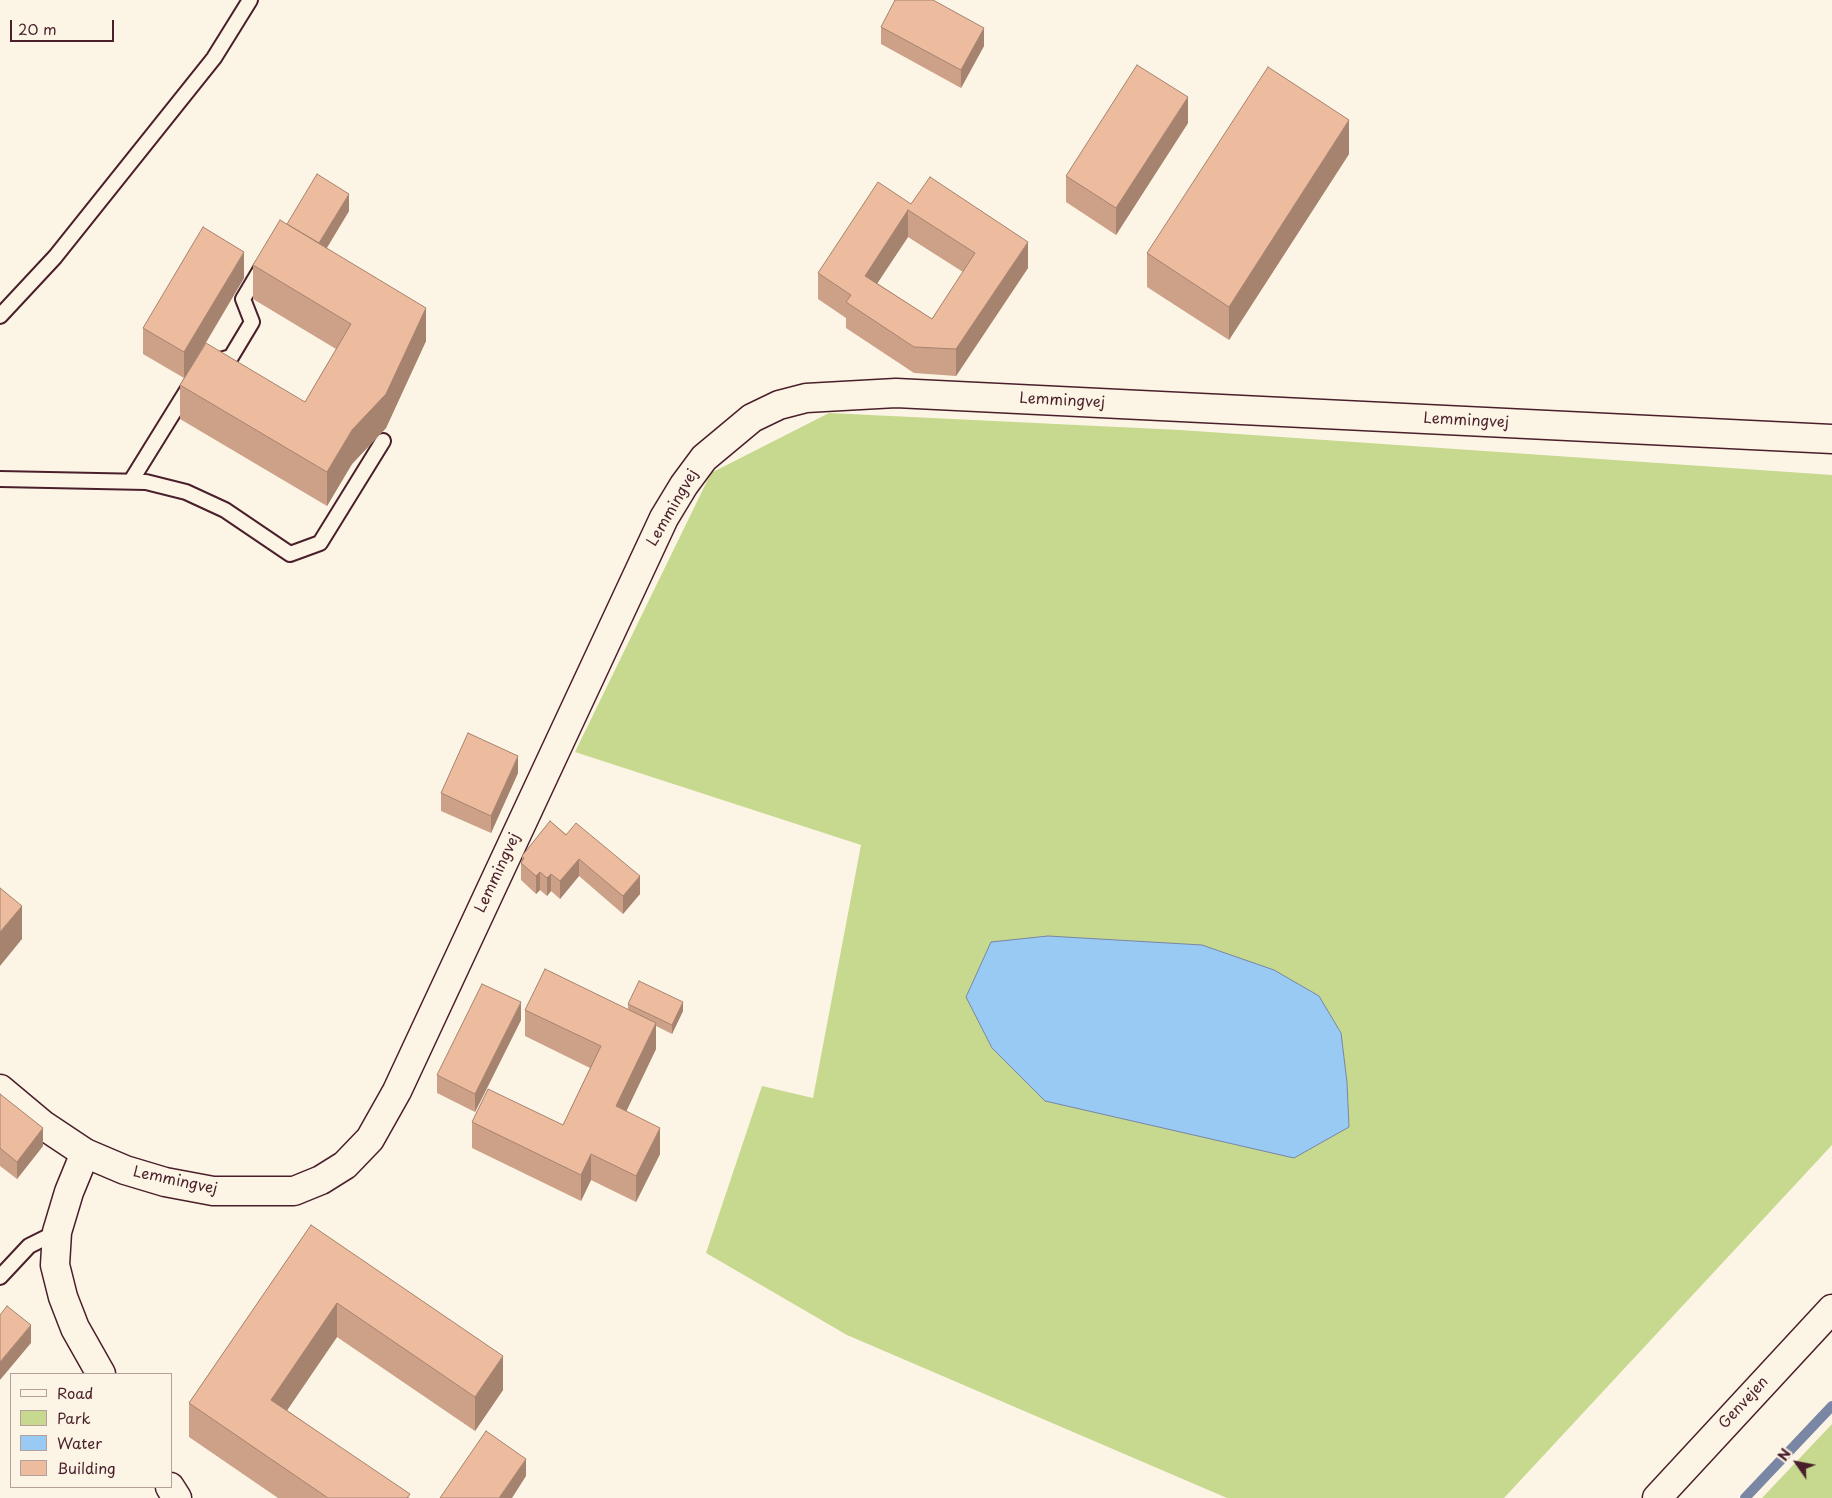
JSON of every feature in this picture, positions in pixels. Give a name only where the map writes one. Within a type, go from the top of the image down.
[{"type":"street","name":"Lemmingvej","points":[[0,1088],[42,1125],[85,1153],[125,1170],[165,1182],[213,1191],[294,1191],[321,1180],[345,1165],[370,1139],[397,1091],[664,518],[684,485],[704,458],[752,418],[780,405],[806,398],[896,393],[1832,440]]},
{"type":"street","points":[[85,1153],[69,1192],[57,1232],[55,1265],[63,1297],[75,1328],[100,1373]]},
{"type":"street","name":"Genvejen","points":[[1657,1498],[1832,1309]]},
{"type":"lane","points":[[0,316],[55,257],[214,58],[250,0]]},
{"type":"lane","points":[[131,481],[200,369],[231,357],[239,345],[252,322],[243,299],[268,258]]},
{"type":"lane","points":[[0,479],[146,482],[186,492],[225,510],[290,554],[320,543],[383,440]]},
{"type":"lane","points":[[0,1277],[29,1246],[57,1232]]},
{"type":"green space","points":[[829,413],[1180,430],[1832,475],[1832,1145],[1504,1498],[1227,1498],[847,1335],[706,1253],[762,1086],[813,1098],[861,845],[575,752],[711,473]]},
{"type":"green space","points":[[1832,1424],[1832,1498],[1762,1498]]},
{"type":"water","points":[[1048,936],[1202,945],[1274,970],[1319,996],[1341,1033],[1347,1082],[1349,1127],[1294,1158],[1045,1101],[992,1048],[966,997],[991,942]]},
{"type":"building","points":[[895,0],[933,0],[984,28],[961,70],[881,27]]},
{"type":"building","points":[[1137,65],[1188,97],[1116,208],[1066,176]]},
{"type":"building","points":[[1268,67],[1349,120],[1229,307],[1147,253]]},
{"type":"building","points":[[317,174],[349,194],[319,243],[287,224]]},
{"type":"building","points":[[930,177],[1028,242],[956,349],[914,347],[846,302],[851,295],[818,273],[878,182],[911,204]],"holes":[[[908,210],[975,253],[932,319],[865,276]]]},
{"type":"building","points":[[280,220],[426,308],[386,394],[352,430],[327,472],[180,385],[206,343],[305,402],[351,324],[253,265]]},
{"type":"building","points":[[203,227],[244,252],[184,352],[143,328]]},
{"type":"building","points":[[468,733],[518,756],[491,816],[441,793]]},
{"type":"building","points":[[550,821],[566,835],[576,823],[640,876],[623,896],[579,859],[560,881],[551,874],[547,878],[540,872],[536,876],[521,863],[524,858],[522,856]]},
{"type":"building","points":[[0,888],[22,906],[0,932]]},
{"type":"building","points":[[545,969],[656,1023],[616,1106],[660,1128],[636,1176],[591,1154],[581,1175],[472,1122],[488,1089],[563,1125],[601,1046],[525,1010]]},
{"type":"building","points":[[639,981],[683,1002],[672,1025],[628,1004]]},
{"type":"building","points":[[482,984],[521,1002],[475,1094],[437,1075]]},
{"type":"building","points":[[0,1094],[43,1128],[17,1162],[0,1148]]},
{"type":"building","points":[[311,1225],[503,1356],[475,1397],[337,1303],[271,1400],[410,1494],[407,1498],[328,1498],[189,1403]]},
{"type":"building","points":[[7,1306],[31,1325],[0,1362],[0,1315]]},
{"type":"building","points":[[486,1431],[526,1459],[499,1498],[440,1498]]},
{"type":"waterway","points":[[1745,1498],[1832,1406]]}]
